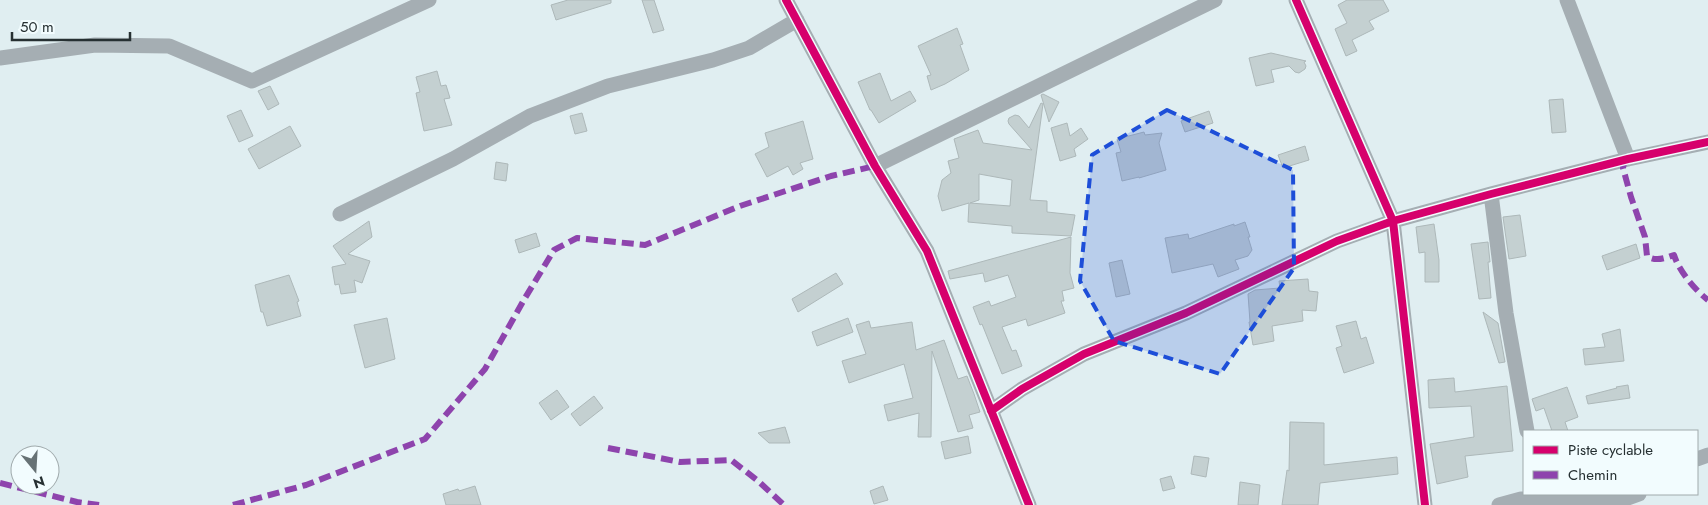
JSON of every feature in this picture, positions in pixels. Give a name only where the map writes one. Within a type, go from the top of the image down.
[{"type":"street","points":[[0,58],[95,45],[169,46],[252,81],[429,0]]},
{"type":"street","points":[[786,0],[875,166],[927,251],[1029,505]]},
{"type":"street","points":[[875,166],[1215,0]]},
{"type":"street","points":[[1296,0],[1393,220],[1425,505]]},
{"type":"street","points":[[1567,0],[1628,159]]},
{"type":"street","points":[[340,214],[453,159],[530,116],[608,86],[713,60],[749,48],[797,20]]},
{"type":"street","points":[[991,411],[1022,389],[1084,354],[1186,313],[1337,241],[1393,220],[1490,194],[1628,159],[1708,142]]},
{"type":"street","points":[[1490,194],[1508,322],[1528,430]]},
{"type":"street","points":[[1499,505],[1521,499],[1542,497],[1591,502],[1625,499],[1636,495]]},
{"type":"highlighted area","points":[[1167,110],[1293,170],[1294,268],[1220,374],[1114,341],[1080,281],[1092,155]]},
{"type":"building","points":[[568,0],[611,0],[611,3],[556,20],[551,5]]},
{"type":"building","points":[[642,0],[654,0],[664,30],[653,33]]},
{"type":"building","points":[[1347,0],[1383,0],[1389,11],[1369,21],[1374,29],[1352,40],[1357,51],[1346,56],[1335,29],[1347,23],[1338,5]]},
{"type":"building","points":[[957,28],[963,44],[960,45],[969,70],[931,90],[927,76],[931,75],[918,46]]},
{"type":"building","points":[[1271,53],[1306,61],[1304,62],[1305,69],[1299,73],[1289,66],[1271,70],[1274,82],[1256,86],[1249,58]]},
{"type":"building","points":[[437,71],[441,86],[446,85],[450,98],[444,99],[452,125],[424,131],[416,93],[420,92],[416,77]]},
{"type":"building","points":[[880,73],[891,101],[910,91],[916,101],[879,123],[870,110],[858,82]]},
{"type":"building","points":[[270,86],[279,104],[268,110],[258,91]]},
{"type":"building","points":[[1043,94],[1059,102],[1049,122],[1041,95]]},
{"type":"building","points":[[1563,99],[1566,132],[1552,133],[1549,100]]},
{"type":"building","points":[[1041,103],[1043,104],[1030,200],[1047,201],[1047,212],[1075,215],[1071,236],[1012,233],[1012,226],[968,222],[969,203],[942,211],[938,196],[942,180],[951,173],[948,161],[959,158],[954,139],[978,130],[983,143],[1032,150],[1009,124],[1009,118],[1015,115],[1019,116],[1029,128]],"holes":[[[979,174],[1012,180],[1010,206],[970,203],[979,200]]]},
{"type":"building","points":[[241,110],[253,136],[239,142],[227,116]]},
{"type":"building","points":[[1209,111],[1213,123],[1185,132],[1181,121]]},
{"type":"building","points":[[582,113],[587,131],[575,134],[570,116]]},
{"type":"building","points":[[803,121],[813,159],[800,163],[803,169],[793,175],[788,166],[767,177],[755,154],[769,147],[765,133]]},
{"type":"building","points":[[1067,123],[1070,136],[1081,128],[1088,139],[1074,149],[1076,156],[1060,161],[1051,128]]},
{"type":"building","points":[[290,126],[301,146],[259,169],[248,149]]},
{"type":"building","points":[[1144,132],[1145,135],[1162,133],[1159,143],[1166,170],[1122,181],[1116,153],[1121,152],[1117,139]]},
{"type":"building","points":[[1305,146],[1309,160],[1283,168],[1278,155]]},
{"type":"building","points":[[496,162],[508,164],[506,181],[494,179]]},
{"type":"building","points":[[1520,215],[1526,256],[1509,259],[1503,217]]},
{"type":"building","points":[[369,221],[372,237],[348,254],[370,261],[362,283],[354,280],[356,292],[341,294],[339,284],[335,285],[332,267],[346,264],[333,246]]},
{"type":"building","points":[[1245,222],[1252,250],[1248,256],[1235,260],[1239,269],[1218,277],[1213,264],[1172,273],[1165,238],[1188,234],[1189,239]]},
{"type":"building","points":[[1434,224],[1439,260],[1439,282],[1425,282],[1425,252],[1419,253],[1416,227]]},
{"type":"building","points":[[536,233],[540,246],[519,253],[515,240]]},
{"type":"building","points":[[1071,237],[1070,273],[1074,288],[1062,291],[1064,301],[1061,301],[1065,313],[1028,326],[1026,319],[1002,327],[1012,351],[1016,350],[1022,366],[1002,374],[982,324],[980,325],[973,307],[989,301],[991,306],[1016,297],[1008,275],[985,282],[983,273],[950,279],[948,271]]},
{"type":"building","points":[[1488,242],[1491,298],[1479,299],[1471,244]]},
{"type":"building","points":[[1636,244],[1640,258],[1607,270],[1602,256]]},
{"type":"building","points":[[1122,260],[1130,294],[1116,297],[1109,263]]},
{"type":"building","points":[[836,273],[843,284],[798,312],[792,299]]},
{"type":"building","points":[[289,275],[299,301],[297,302],[301,316],[267,326],[263,312],[261,312],[255,285]]},
{"type":"building","points":[[1308,279],[1309,291],[1318,292],[1316,311],[1302,310],[1303,321],[1272,326],[1274,341],[1253,345],[1249,322],[1248,294],[1255,290],[1280,288],[1279,281]]},
{"type":"building","points":[[1483,312],[1498,323],[1505,362],[1499,363]]},
{"type":"building","points":[[387,318],[395,359],[365,368],[354,325]]},
{"type":"building","points":[[848,318],[853,332],[817,346],[812,332]]},
{"type":"building","points":[[869,321],[871,328],[912,322],[916,350],[944,340],[958,379],[967,376],[980,412],[969,415],[973,428],[958,432],[932,351],[931,437],[918,437],[919,413],[888,421],[884,405],[913,398],[904,364],[849,383],[842,361],[866,354],[856,325]]},
{"type":"building","points":[[1356,321],[1361,339],[1366,337],[1374,363],[1344,373],[1336,348],[1342,346],[1336,326]]},
{"type":"building","points":[[1620,329],[1624,361],[1585,365],[1583,349],[1605,347],[1602,334]]},
{"type":"building","points":[[1454,378],[1455,392],[1507,386],[1513,451],[1465,456],[1468,477],[1437,484],[1430,444],[1474,437],[1471,406],[1429,408],[1428,380]]},
{"type":"building","points":[[1628,385],[1630,398],[1588,404],[1586,396]]},
{"type":"building","points":[[1567,387],[1578,417],[1565,422],[1568,430],[1552,430],[1544,408],[1536,411],[1532,399]]},
{"type":"building","points":[[557,390],[569,407],[551,420],[539,403]]},
{"type":"building","points":[[594,396],[603,408],[580,426],[571,414]]},
{"type":"building","points":[[1290,422],[1324,423],[1324,465],[1397,457],[1398,474],[1320,483],[1318,505],[1282,505],[1287,470],[1289,471]]},
{"type":"building","points":[[785,427],[790,443],[769,443],[758,433]]},
{"type":"building","points":[[968,436],[971,453],[945,459],[941,442]]},
{"type":"building","points":[[1194,456],[1209,458],[1206,477],[1191,474]]},
{"type":"building","points":[[1171,476],[1175,488],[1163,491],[1160,479]]},
{"type":"building","points":[[1240,482],[1260,485],[1258,505],[1238,505]]},
{"type":"building","points":[[475,486],[481,505],[446,505],[443,494]]},
{"type":"building","points":[[883,486],[888,500],[874,504],[870,491]]},
{"type":"marked path","points":[[1628,159],[1624,162],[1623,168],[1645,237],[1647,256],[1657,259],[1674,255],[1688,280],[1708,300]]},
{"type":"marked path","points":[[233,505],[306,485],[425,439],[485,369],[554,250],[577,238],[645,245],[740,206],[831,176],[875,166]]},
{"type":"marked path","points":[[608,448],[680,462],[731,460],[757,480],[784,505]]},
{"type":"marked path","points":[[0,483],[77,502],[99,505]]},
{"type":"cycle path","points":[[786,0],[875,166],[927,251],[1029,505]]},
{"type":"cycle path","points":[[1296,0],[1393,221],[1425,505]]},
{"type":"cycle path","points":[[991,411],[1022,389],[1084,354],[1186,313],[1337,241],[1393,221],[1491,194],[1628,159],[1708,142]]}]
